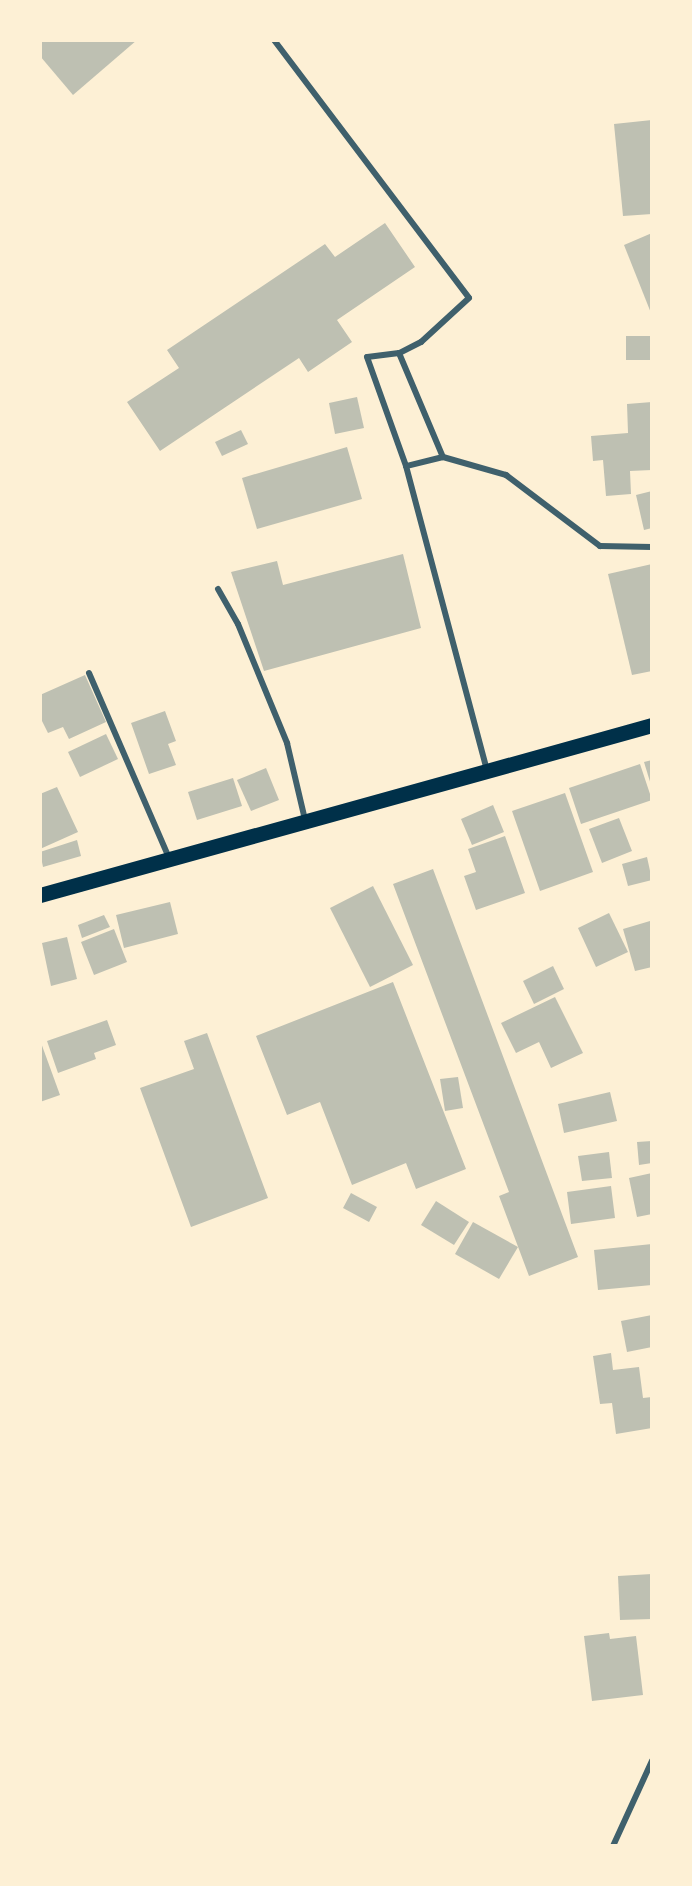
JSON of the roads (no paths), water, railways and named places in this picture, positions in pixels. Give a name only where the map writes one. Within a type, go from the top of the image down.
[{"type":"main road","points":[[40,895],[651,725]]},
{"type":"street","points":[[274,40],[469,298],[421,342],[399,353],[367,357],[406,466],[487,771]]},
{"type":"street","points":[[399,353],[443,457]]},
{"type":"street","points":[[406,466],[443,457],[506,475],[600,546],[651,547]]},
{"type":"street","points":[[218,589],[238,624],[287,743],[305,821]]},
{"type":"street","points":[[89,673],[170,859]]},
{"type":"street","points":[[613,1845],[651,1761]]}]
